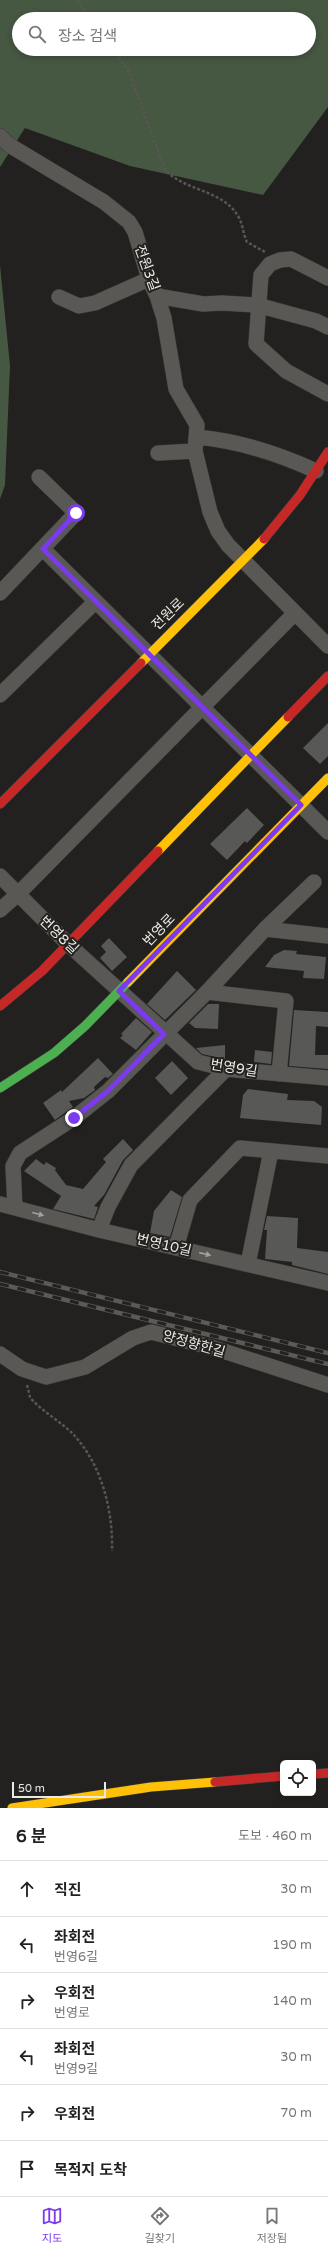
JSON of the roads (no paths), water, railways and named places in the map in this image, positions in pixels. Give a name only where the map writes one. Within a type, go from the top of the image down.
[{"type":"street","name":"전원3길","points":[[0,136],[8,145],[120,213],[129,222],[135,232],[149,280],[157,296],[203,304],[222,303],[257,305],[316,321],[328,327]]},
{"type":"street","points":[[328,278],[291,259],[277,261],[270,264],[261,275],[257,305],[256,344],[286,371],[328,394]]},
{"type":"street","points":[[59,297],[79,306],[95,304],[149,280]]},
{"type":"street","points":[[157,296],[166,325],[176,389],[197,425],[196,444],[212,518],[228,545],[328,646]]},
{"type":"street","points":[[158,454],[222,439],[276,453],[316,471]]},
{"type":"street","name":"전원로","points":[[0,804],[149,652],[272,531],[300,495],[328,452]]},
{"type":"street","points":[[0,593],[76,513],[39,477]]},
{"type":"street","points":[[43,549],[95,602],[149,652],[328,832]]},
{"type":"street","points":[[0,694],[95,602]]},
{"type":"street","points":[[0,910],[18,894],[202,705],[295,613]]},
{"type":"street","points":[[0,1006],[42,971],[328,676]]},
{"type":"street","name":"번영로","points":[[0,1088],[54,1053],[86,1026],[328,778]]},
{"type":"street","name":"번영8길","points":[[0,876],[68,944],[119,991]]},
{"type":"street","points":[[15,1208],[14,1166],[20,1154],[74,1118],[108,1091],[207,992],[265,929],[314,882]]},
{"type":"street","points":[[265,929],[328,936]]},
{"type":"street","name":"번영9길","points":[[119,991],[164,1034],[198,1062],[226,1069],[328,1078]]},
{"type":"street","points":[[207,992],[286,1001],[279,1074]]},
{"type":"street","points":[[99,1230],[108,1206],[131,1165],[226,1069]]},
{"type":"street","points":[[176,1248],[190,1200],[240,1148],[328,1156]]},
{"type":"street","points":[[248,1264],[271,1151]]},
{"type":"street","name":"번영10길","points":[[0,1204],[99,1230],[328,1283]]},
{"type":"street","name":"양정향한길","points":[[0,1354],[22,1369],[46,1377],[85,1367],[133,1338],[151,1332],[214,1348],[328,1385]]},
{"type":"street","points":[[316,1774],[328,1773]]},
{"type":"street","points":[[12,1808],[151,1787],[280,1776]]},
{"type":"railway","points":[[0,1272],[328,1353]]},
{"type":"railway","points":[[0,1284],[328,1364]]}]
